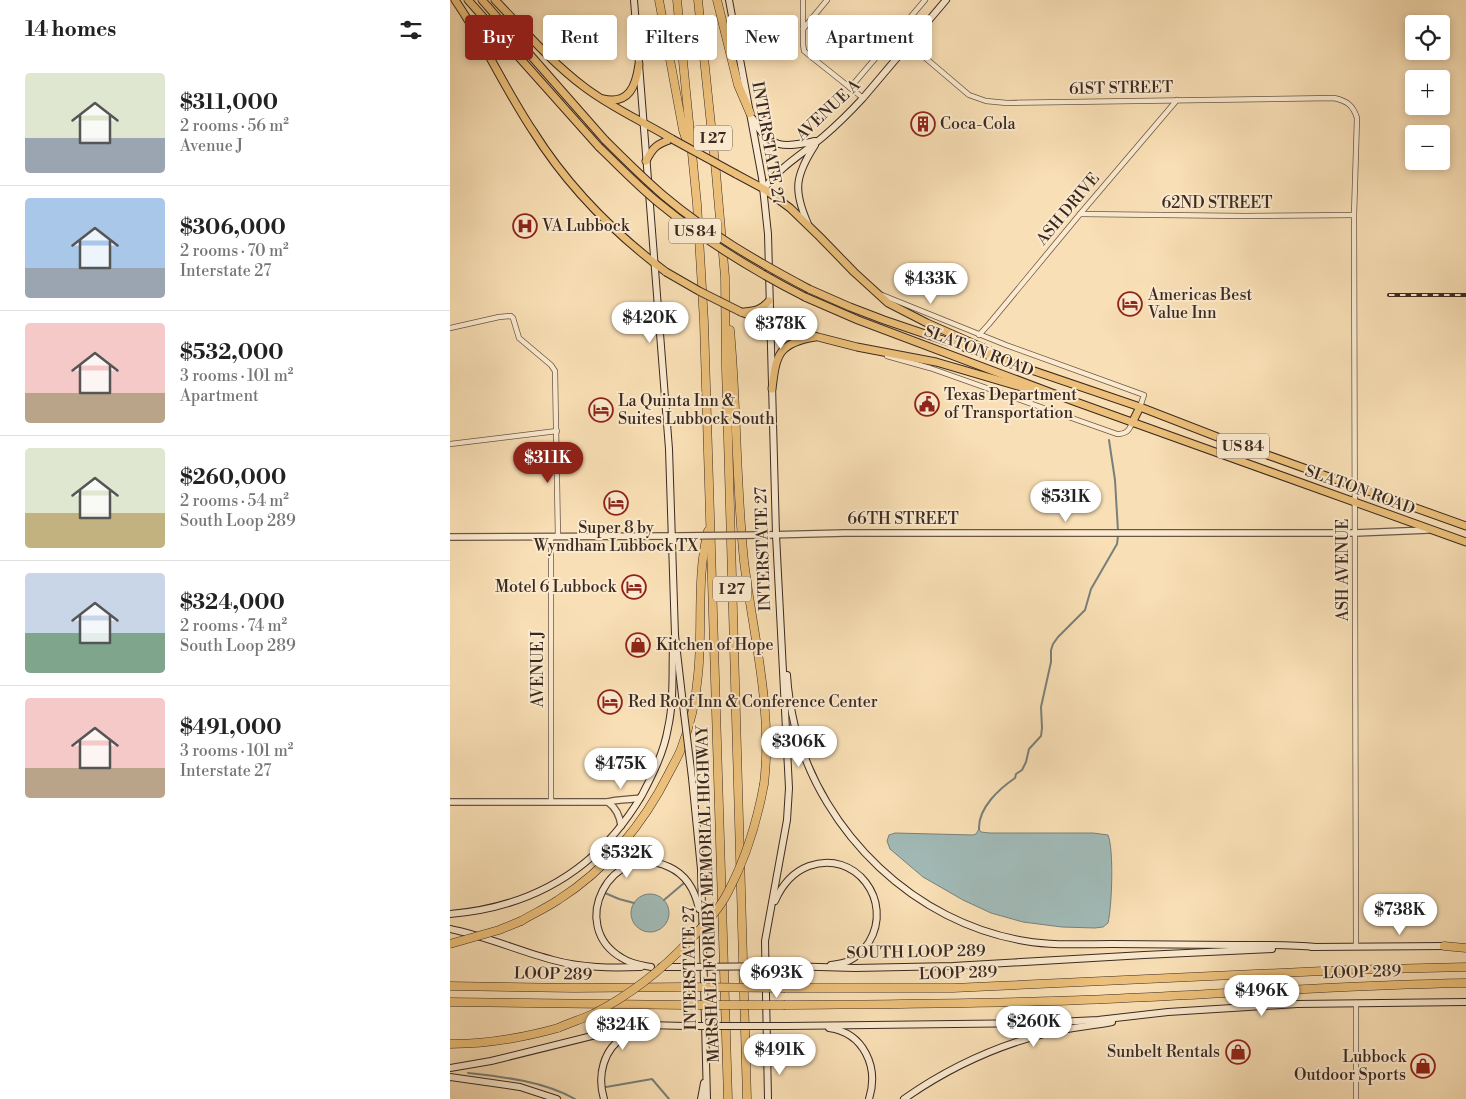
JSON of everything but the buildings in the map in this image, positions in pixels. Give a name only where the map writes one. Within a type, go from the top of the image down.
[{"type":"highway","points":[[455,0],[533,132],[561,172],[597,213],[666,272],[741,312],[770,323],[857,347],[936,362],[1076,402]]},
{"type":"highway","name":"SLATON ROAD","points":[[468,0],[599,147],[658,203],[712,244],[773,281],[858,320],[1132,423],[1466,542]]},
{"type":"highway","name":"SLATON ROAD","points":[[482,0],[605,140],[664,196],[688,215],[749,256],[809,289],[884,320],[1140,407],[1220,438],[1466,526]]},
{"type":"highway","points":[[495,0],[584,88],[612,106],[764,189],[790,208],[888,303],[1020,366]]},
{"type":"highway","points":[[659,0],[683,130],[692,155]]},
{"type":"highway","name":"MARSHALL FORMBY MEMORIAL HIGHWAY","points":[[677,0],[697,204],[704,322],[728,1099]]},
{"type":"highway","name":"MARSHALL FORMBY MEMORIAL HIGHWAY","points":[[698,0],[725,277],[726,387],[747,1099]]},
{"type":"highway","points":[[717,0],[738,85],[750,113]]},
{"type":"highway","points":[[600,98],[615,100],[628,94],[635,85],[639,64]]},
{"type":"highway","points":[[646,161],[656,145],[672,138]]},
{"type":"highway","points":[[450,1044],[502,1041],[558,1028],[592,1014],[632,991],[660,970],[709,920],[728,893],[745,856],[758,818],[764,784],[766,720],[743,551],[732,350],[725,277]]},
{"type":"highway","points":[[741,312],[756,311],[763,308],[769,301]]},
{"type":"highway","points":[[772,389],[775,367],[780,353],[786,347],[799,340],[818,337]]},
{"type":"highway","points":[[1132,423],[1140,407]]},
{"type":"highway","points":[[450,944],[499,930],[521,921],[558,900],[605,862],[623,843],[653,802],[681,750],[697,689],[700,660],[703,550],[710,522]]},
{"type":"highway","points":[[1444,946],[1466,947]]},
{"type":"highway","name":"LOOP 289","points":[[450,986],[574,988],[954,988],[1344,970],[1466,967]]},
{"type":"highway","name":"LOOP 289","points":[[450,1002],[684,1005],[1024,1002],[1301,988],[1466,983]]},
{"type":"main road","name":"INTERSTATE 27","points":[[634,0],[675,536],[675,624],[701,869],[707,1099]]},
{"type":"main road","name":"INTERSTATE 27","points":[[728,0],[764,189],[768,234],[776,535],[789,804],[766,941],[768,1099]]},
{"type":"main road","name":"AVENUE A","points":[[932,17],[946,0]]},
{"type":"main road","name":"AVENUE A","points":[[764,189],[772,178],[844,118],[896,60]]},
{"type":"main road","points":[[750,113],[765,137],[778,144],[792,146],[819,140]]},
{"type":"main road","points":[[808,225],[800,207],[798,183],[801,170],[819,140]]},
{"type":"main road","points":[[779,591],[791,709],[795,728],[811,772],[835,816],[848,834],[875,864],[912,894],[966,924],[1026,942],[1077,945],[1169,944],[1316,947]]},
{"type":"main road","points":[[450,914],[500,906],[542,890],[581,866],[600,850],[633,811],[656,767],[664,747],[672,694],[675,624]]},
{"type":"main road","points":[[651,967],[627,961],[614,953],[598,929],[597,908],[601,893],[610,878],[624,868],[651,862],[670,868],[684,877],[695,893],[703,938]]},
{"type":"main road","points":[[766,941],[776,900],[781,889],[789,879],[802,869],[812,865],[834,863],[843,866],[864,878],[873,892],[878,911],[876,929],[867,946],[854,958],[846,962],[818,967]]},
{"type":"main road","name":"SOUTH LOOP 289","points":[[450,929],[553,960],[595,968],[684,966],[855,968],[954,966],[1316,947],[1444,946]]},
{"type":"main road","points":[[450,1068],[491,1061],[628,1027],[664,1025],[810,1026],[1036,1023],[1098,1020],[1168,1012],[1297,1004],[1466,1002]]},
{"type":"main road","points":[[904,1099],[967,1061],[1022,1040],[1063,1030],[1168,1012]]},
{"type":"main road","points":[[604,1099],[601,1086],[602,1072],[604,1060],[612,1047],[627,1035],[664,1025]]},
{"type":"main road","points":[[810,1026],[838,1030],[851,1037],[862,1048],[872,1070],[869,1099]]},
{"type":"main road","points":[[767,1058],[773,1099]]},
{"type":"main road","points":[[701,1099],[706,1072]]},
{"type":"main road","points":[[450,1077],[520,1087],[557,1099]]},
{"type":"street","points":[[803,0],[802,44],[804,51],[863,98]]},
{"type":"street","points":[[803,29],[828,0]]},
{"type":"street","name":"AVENUE A","points":[[850,88],[925,0]]},
{"type":"street","name":"61ST STREET","points":[[929,60],[969,94],[986,102],[1334,98],[1351,105]]},
{"type":"street","name":"ASH DRIVE","points":[[979,334],[990,324],[1177,100]]},
{"type":"street","name":"ASH AVENUE","points":[[1351,105],[1357,118],[1354,215],[1356,946]]},
{"type":"street","name":"62ND STREET","points":[[1080,214],[1354,215]]},
{"type":"street","name":"SLATON ROAD","points":[[876,292],[896,302],[979,334],[1144,395],[1140,407]]},
{"type":"street","name":"AVENUE J","points":[[450,328],[510,316],[513,318],[519,338],[551,365],[555,371],[557,431],[550,802]]},
{"type":"street","name":"SLATON ROAD","points":[[857,347],[930,368],[1117,434],[1128,432],[1132,423]]},
{"type":"street","points":[[450,444],[557,431]]},
{"type":"street","name":"66TH STREET","points":[[450,537],[845,533],[1355,533],[1430,530]]},
{"type":"street","points":[[450,802],[608,802],[640,798]]},
{"type":"street","points":[[608,802],[616,810],[621,826]]},
{"type":"street","points":[[1356,1002],[1356,1099]]},
{"type":"water","points":[[979,829],[981,832],[990,833],[1093,833],[1108,835],[1112,878],[1108,923],[1103,927],[1095,928],[1062,927],[1023,922],[991,913],[963,900],[923,877],[890,849],[887,841],[889,835],[895,833],[973,835]]},
{"type":"water","points":[[650,894],[663,900],[669,913],[663,926],[650,932],[637,926],[631,913],[637,900]]},
{"type":"waterway","points":[[1109,440],[1115,480],[1118,531]]},
{"type":"waterway","points":[[979,829],[982,814],[986,807],[996,793],[1022,770],[1029,749],[1041,736],[1041,707],[1053,644],[1085,610],[1091,589],[1117,544],[1118,536]]},
{"type":"waterway","points":[[664,900],[684,883]]},
{"type":"waterway","points":[[605,893],[634,903]]},
{"type":"waterway","points":[[468,1073],[509,1078],[537,1084],[575,1099]]},
{"type":"waterway","points":[[606,1087],[652,1079],[669,1099]]},
{"type":"railway","points":[[1389,295],[1466,295]]},
{"type":"place","name":"Coca-Cola","points":[[923,124]]},
{"type":"place","name":"VA Lubbock","points":[[525,226]]},
{"type":"place","name":"Americas Best Value Inn","points":[[1130,304]]},
{"type":"place","name":"Texas Department of Transportation","points":[[927,404]]},
{"type":"place","name":"La Quinta Inn & Suites Lubbock South","points":[[601,410]]},
{"type":"place","name":"Super 8 by Wyndham Lubbock TX","points":[[616,503]]},
{"type":"place","name":"Motel 6 Lubbock","points":[[634,587]]},
{"type":"place","name":"Kitchen of Hope","points":[[638,645]]},
{"type":"place","name":"Red Roof Inn & Conference Center","points":[[610,702]]},
{"type":"place","name":"Sunbelt Rentals","points":[[1238,1052]]},
{"type":"place","name":"Lubbock Outdoor Sports","points":[[1423,1066]]}]
